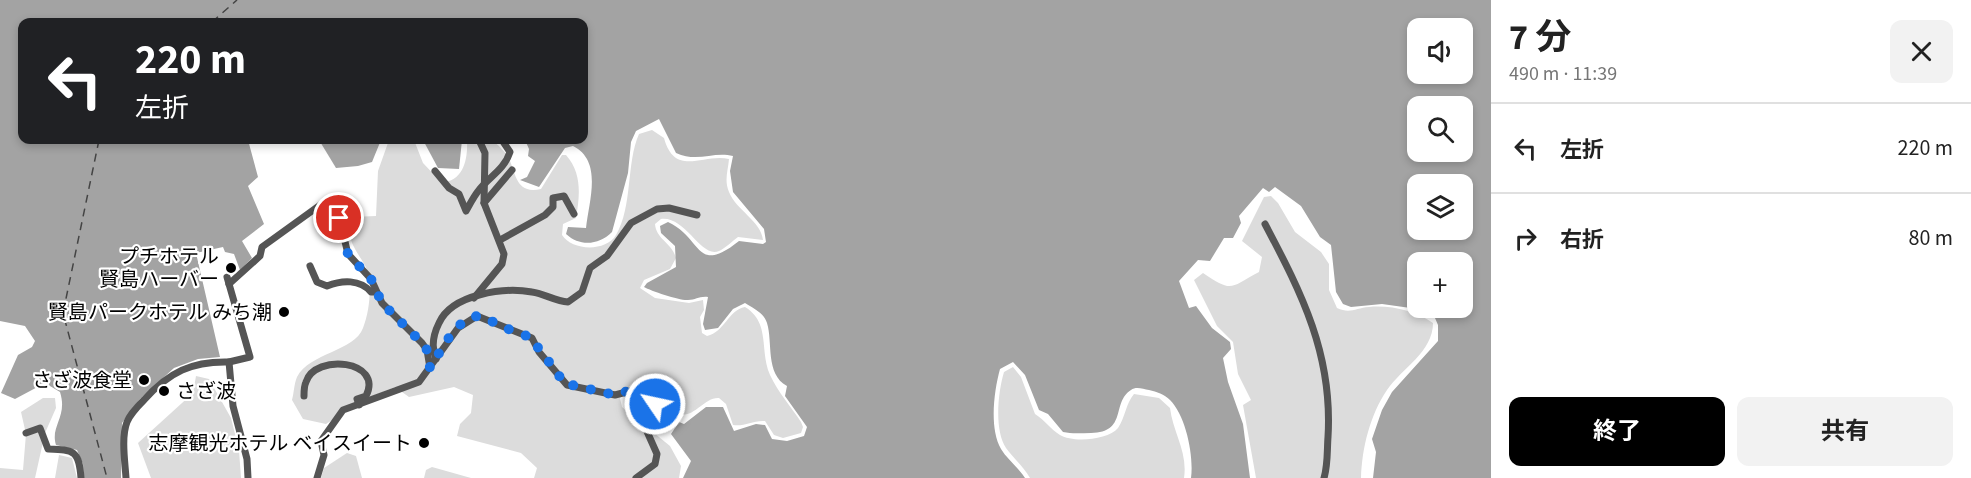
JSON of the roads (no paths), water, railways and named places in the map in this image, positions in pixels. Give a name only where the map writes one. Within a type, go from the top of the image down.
[{"type":"street","points":[[474,298],[502,264],[504,254],[484,203],[485,153],[481,144]]},
{"type":"street","points":[[435,171],[449,188],[459,194],[466,210],[484,185],[507,160],[510,152],[505,144]]},
{"type":"street","points":[[484,203],[512,170]]},
{"type":"street","points":[[500,240],[545,215],[553,207],[553,198],[564,196],[574,214]]},
{"type":"street","points":[[126,478],[126,425],[138,406],[176,370],[197,363],[229,362],[250,357],[228,281],[260,256],[262,247],[323,203]]},
{"type":"street","points":[[340,205],[339,218],[348,254],[371,279],[382,303],[422,343],[427,350],[430,368]]},
{"type":"street","points":[[436,359],[433,342],[443,313],[456,304],[474,298],[513,291],[534,292],[568,303],[582,292],[590,268],[607,256],[631,223],[657,209],[669,208],[696,215]]},
{"type":"street","points":[[1265,224],[1298,289],[1320,346],[1328,426],[1324,478]]},
{"type":"street","points":[[310,266],[317,282],[327,286],[340,281],[365,285],[371,292],[375,292]]},
{"type":"street","points":[[317,478],[324,455],[321,441],[343,410],[419,382],[458,328],[468,319],[483,316],[500,326],[532,338],[539,352],[567,385],[615,395],[638,388],[651,395],[655,404],[645,427],[657,454],[655,464],[636,478]]},
{"type":"street","points":[[229,362],[233,406],[247,459],[248,478]]},
{"type":"street","points":[[304,396],[306,380],[311,374],[335,362],[356,366],[366,374],[369,390],[366,396],[357,399],[359,405]]},
{"type":"street","points":[[27,433],[40,428],[48,450],[70,450],[74,453],[80,462],[81,478]]},
{"type":"place","name":"プチホテル 賢島ハーバー","points":[[231,268]]},
{"type":"place","name":"賢島パークホテル みち潮","points":[[284,312]]},
{"type":"place","name":"さざ波食堂","points":[[144,380]]},
{"type":"place","name":"さざ波","points":[[164,391]]},
{"type":"place","name":"志摩観光ホテル ベイスイート","points":[[424,443]]}]
